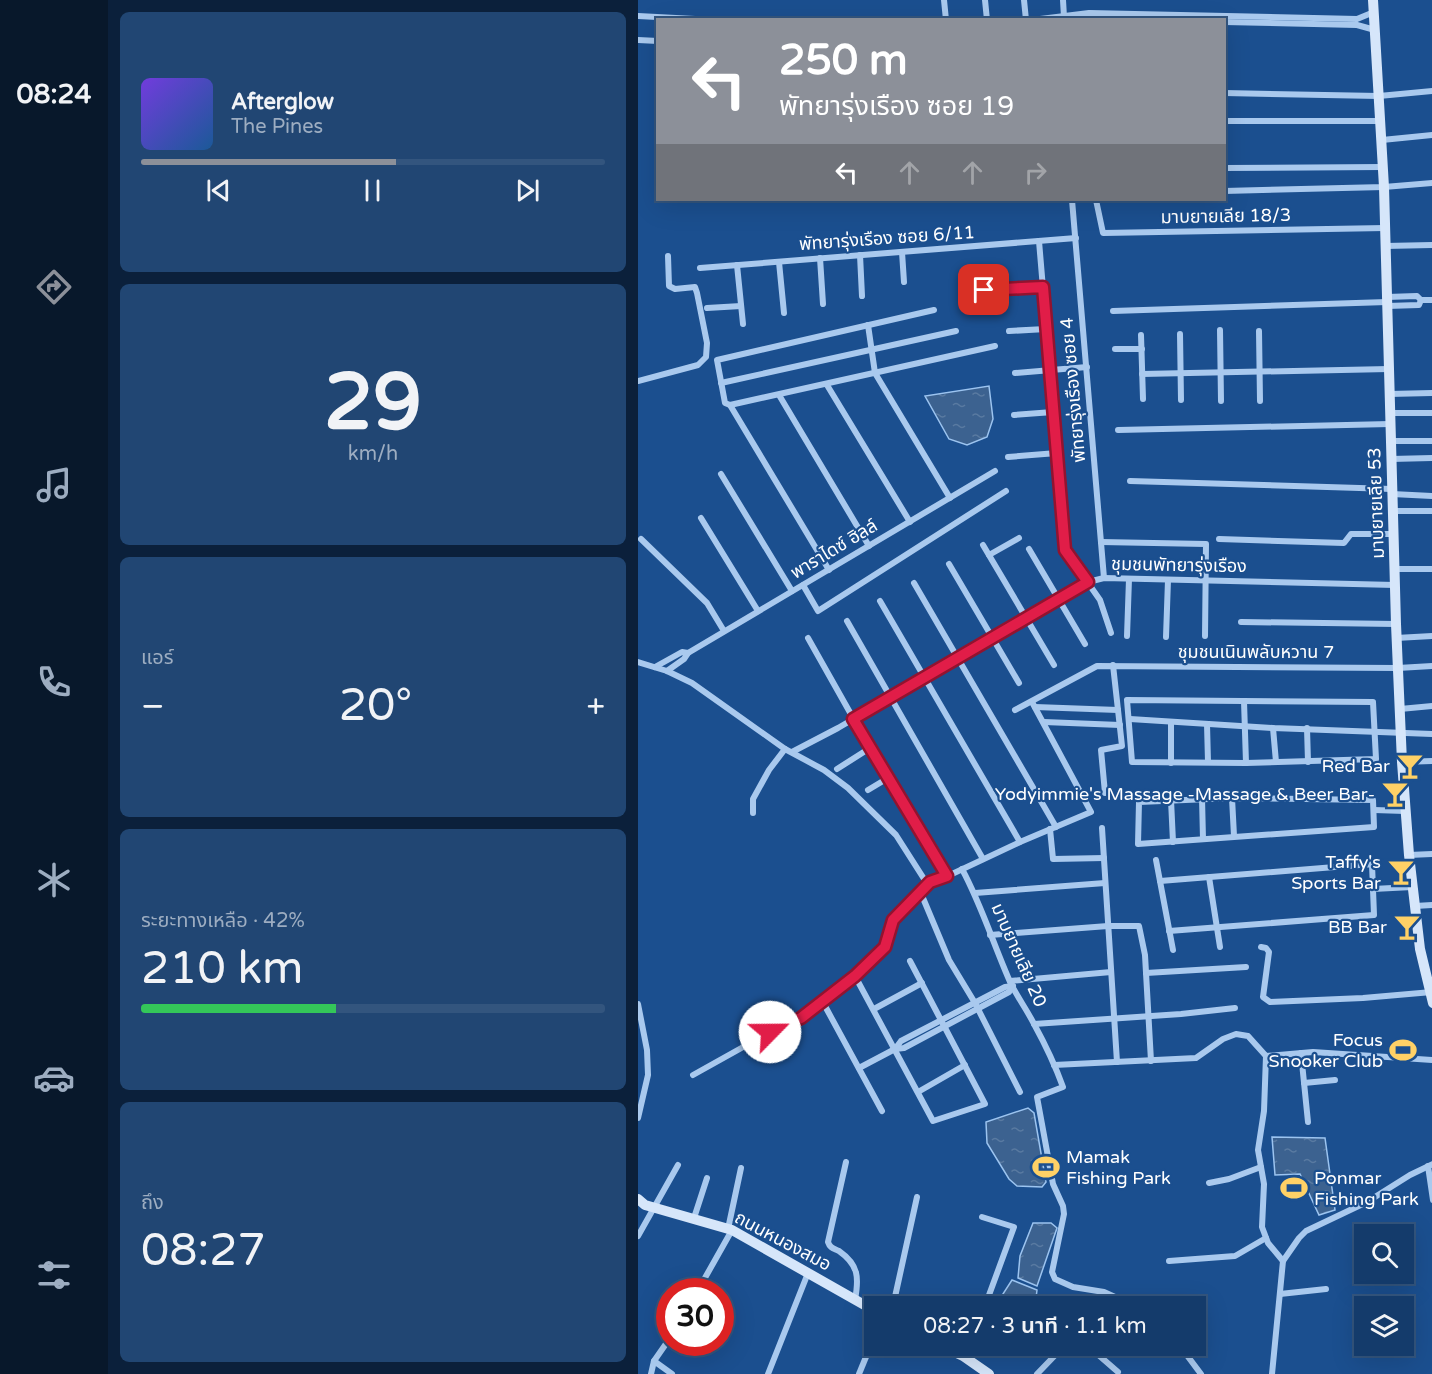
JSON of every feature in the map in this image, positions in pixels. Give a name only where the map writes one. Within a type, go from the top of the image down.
[{"type":"street","points":[[944,0],[946,18]]},
{"type":"street","points":[[985,0],[987,18]]},
{"type":"street","points":[[1024,0],[1026,18]]},
{"type":"street","points":[[1063,0],[1064,17],[1089,13],[1211,18]]},
{"type":"street","name":"มาบยายเลีย 53","points":[[1373,0],[1384,187],[1396,638],[1402,762],[1412,887],[1420,949],[1433,1003]]},
{"type":"street","points":[[1226,22],[1357,19],[1374,12]]},
{"type":"street","points":[[638,16],[676,18]]},
{"type":"street","points":[[1226,19],[1357,25],[1375,30]]},
{"type":"street","points":[[638,40],[656,41]]},
{"type":"street","points":[[1226,93],[1379,96],[1433,91]]},
{"type":"street","points":[[1226,121],[1380,121]]},
{"type":"street","points":[[1382,140],[1433,135]]},
{"type":"street","points":[[1226,168],[1383,167]]},
{"type":"street","points":[[1226,191],[1384,187],[1433,183]]},
{"type":"street","name":"พัทยารุ่งเรือง ซอย 4","points":[[1073,201],[1104,578]]},
{"type":"street","name":"มาบยายเลีย 18/3","points":[[1096,201],[1103,233],[1385,228]]},
{"type":"street","name":"พัทยารุ่งเรือง ซอย 6/11","points":[[700,268],[1076,238]]},
{"type":"street","points":[[1039,241],[1065,550],[1100,600],[1111,633]]},
{"type":"street","points":[[1385,246],[1433,245]]},
{"type":"street","points":[[902,252],[904,282]]},
{"type":"street","points":[[860,255],[862,296]]},
{"type":"street","points":[[638,381],[698,365],[706,357],[707,343],[695,287],[675,289],[669,286],[668,256]]},
{"type":"street","points":[[820,258],[823,304]]},
{"type":"street","points":[[779,261],[784,313]]},
{"type":"street","points":[[737,265],[743,324]]},
{"type":"street","points":[[965,292],[1043,287]]},
{"type":"street","points":[[1114,311],[1387,302],[1419,305],[1421,300],[1433,300]]},
{"type":"street","points":[[707,308],[741,306]]},
{"type":"street","points":[[829,570],[730,405],[725,403],[717,360],[934,310]]},
{"type":"street","points":[[868,326],[875,373],[950,498]]},
{"type":"street","points":[[1009,332],[1046,329]]},
{"type":"street","points":[[1220,330],[1221,401]]},
{"type":"street","points":[[721,383],[956,331]]},
{"type":"street","points":[[1259,331],[1260,401]]},
{"type":"street","points":[[1141,334],[1143,399]]},
{"type":"street","points":[[1180,334],[1181,400]]},
{"type":"street","points":[[730,405],[779,396],[995,346]]},
{"type":"street","points":[[1115,349],[1142,349]]},
{"type":"street","points":[[1015,373],[1086,367]]},
{"type":"street","points":[[1142,374],[1389,369]]},
{"type":"street","points":[[827,385],[910,522]]},
{"type":"street","points":[[1389,394],[1433,393]]},
{"type":"street","points":[[779,396],[869,546]]},
{"type":"street","points":[[1014,415],[1054,412]]},
{"type":"street","points":[[1118,430],[1390,419],[1433,412]]},
{"type":"street","points":[[1391,441],[1433,441]]},
{"type":"street","points":[[1008,457],[1057,453]]},
{"type":"street","points":[[1391,459],[1433,458]]},
{"type":"street","name":"พาราไดซ์ ฮิลล์","points":[[667,671],[684,659],[688,652],[995,471]]},
{"type":"street","points":[[721,474],[792,591]]},
{"type":"street","points":[[1130,482],[1392,492],[1433,496]]},
{"type":"street","points":[[803,585],[818,611],[1006,491]]},
{"type":"street","points":[[1393,511],[1433,511]]},
{"type":"street","points":[[701,518],[758,611]]},
{"type":"street","points":[[1219,539],[1344,543],[1351,534],[1393,534]]},
{"type":"street","points":[[989,555],[1019,538]]},
{"type":"street","points":[[641,539],[707,603],[724,631]]},
{"type":"street","points":[[1101,542],[1206,544],[1205,636]]},
{"type":"street","points":[[983,545],[1054,665]]},
{"type":"street","points":[[1030,549],[1085,644]]},
{"type":"street","points":[[949,564],[1019,683]]},
{"type":"street","points":[[1394,569],[1433,569]]},
{"type":"street","name":"ชุมชนพัทยารุ่งเรือง","points":[[788,750],[853,719],[1088,582],[1104,578],[1395,585]]},
{"type":"street","points":[[1127,636],[1129,579]]},
{"type":"street","points":[[1166,637],[1168,580]]},
{"type":"street","points":[[914,583],[959,657],[1053,828],[1053,859],[1103,858]]},
{"type":"street","points":[[880,601],[1020,842]]},
{"type":"street","points":[[847,621],[983,859]]},
{"type":"street","points":[[1241,622],[1396,624]]},
{"type":"street","points":[[1396,638],[1433,636]]},
{"type":"street","points":[[808,638],[853,719],[947,876]]},
{"type":"street","name":"พาราไดซ์ ฮิลล์","points":[[655,667],[682,652],[688,652]]},
{"type":"street","points":[[638,662],[667,671],[692,683],[788,750],[824,770],[848,788],[896,835],[926,882],[930,882]]},
{"type":"street","points":[[1105,793],[1101,750],[1122,746],[1113,665]]},
{"type":"street","name":"ชุมชนเนินพลับหวาน 7","points":[[1015,710],[1034,704],[1097,666],[1398,668],[1433,666]]},
{"type":"street","points":[[1127,700],[1373,702],[1376,759],[1246,763],[1132,762],[1130,719],[1127,700]]},
{"type":"street","points":[[1244,701],[1246,763]]},
{"type":"street","points":[[1034,704],[1118,710]]},
{"type":"street","points":[[693,1075],[770,1032],[801,1018],[855,976],[885,947],[893,920],[930,882],[1091,812],[1034,704]]},
{"type":"street","points":[[1400,709],[1433,706]]},
{"type":"street","points":[[1130,719],[1170,723],[1433,734]]},
{"type":"street","points":[[1044,722],[1120,725]]},
{"type":"street","points":[[1170,723],[1171,763]]},
{"type":"street","points":[[1207,724],[1208,762]]},
{"type":"street","points":[[1273,728],[1276,762]]},
{"type":"street","points":[[1307,728],[1308,762]]},
{"type":"street","points":[[837,769],[870,748]]},
{"type":"street","points":[[753,813],[753,798],[769,770],[788,750]]},
{"type":"street","points":[[1402,762],[1433,761]]},
{"type":"street","points":[[868,790],[888,778]]},
{"type":"street","points":[[1202,798],[1203,839]]},
{"type":"street","points":[[1232,798],[1234,836]]},
{"type":"street","points":[[1232,798],[1373,801],[1374,827],[1138,844],[1139,801],[1232,798]]},
{"type":"street","points":[[1171,800],[1173,842]]},
{"type":"street","points":[[1374,810],[1405,811]]},
{"type":"street","points":[[1102,828],[1117,1062]]},
{"type":"street","points":[[1409,855],[1433,854]]},
{"type":"street","points":[[1156,860],[1173,950]]},
{"type":"street","points":[[1160,881],[1372,864],[1374,915],[1169,932]]},
{"type":"street","name":"มาบยายเลีย 20","points":[[962,869],[976,893],[990,935],[1011,984],[1034,1024],[1063,1087],[1037,1097],[1053,1184],[1063,1206],[1064,1214],[1052,1272],[1055,1279],[1073,1287],[1104,1292],[1111,1296]]},
{"type":"street","points":[[1209,877],[1220,947]]},
{"type":"street","points":[[976,893],[1105,883]]},
{"type":"street","points":[[1373,889],[1412,887]]},
{"type":"street","points":[[923,898],[949,960],[976,1006],[1020,1092]]},
{"type":"street","points":[[1415,906],[1433,905]]},
{"type":"street","points":[[990,935],[1108,926],[1139,926],[1143,938],[1151,1061]]},
{"type":"street","points":[[1261,947],[1266,948],[1269,952],[1263,997],[1270,1002],[1431,992]]},
{"type":"street","points":[[855,976],[933,1121],[985,1104],[910,961]]},
{"type":"street","points":[[1146,973],[1246,967]]},
{"type":"street","points":[[859,1068],[895,1049],[904,1048],[943,1023],[1009,992],[1011,984],[1111,972]]},
{"type":"street","points":[[874,1009],[922,983]]},
{"type":"street","points":[[638,1004],[647,1050],[648,1075],[638,1118]]},
{"type":"street","points":[[825,1006],[882,1111]]},
{"type":"street","points":[[1034,1024],[1235,1008]]},
{"type":"street","points":[[1054,1065],[1196,1059],[1223,1039],[1236,1034],[1248,1036],[1266,1056],[1264,1111],[1258,1150],[1264,1184],[1262,1227],[1268,1243],[1283,1261]]},
{"type":"street","points":[[1266,1056],[1301,1053],[1433,1060]]},
{"type":"street","points":[[1301,1053],[1308,1122]]},
{"type":"street","points":[[918,1092],[965,1065]]},
{"type":"street","points":[[1304,1083],[1335,1080]]},
{"type":"street","points":[[846,1162],[828,1240],[830,1247],[845,1256],[858,1275],[859,1282],[855,1300]]},
{"type":"street","points":[[638,1236],[678,1164]]},
{"type":"street","points":[[1272,1374],[1283,1261],[1306,1231],[1367,1202],[1378,1193],[1430,1165],[1433,1200]]},
{"type":"street","points":[[1209,1183],[1229,1179],[1261,1167]]},
{"type":"street","points":[[705,1278],[730,1229],[742,1168]]},
{"type":"street","points":[[694,1218],[707,1178]]},
{"type":"street","points":[[895,1296],[917,1197]]},
{"type":"street","name":"ถนนหนองสมอ","points":[[638,1199],[645,1205],[730,1229],[864,1305]]},
{"type":"street","points":[[982,1217],[1014,1227],[989,1296]]},
{"type":"street","points":[[1169,1261],[1235,1256],[1266,1238]]},
{"type":"street","points":[[768,1374],[808,1273]]},
{"type":"street","points":[[1280,1294],[1326,1289]]},
{"type":"street","points":[[651,1374],[657,1356]]},
{"type":"street","points":[[859,1374],[866,1356]]},
{"type":"street","points":[[970,1356],[989,1374]]},
{"type":"street","points":[[1037,1374],[1054,1356]]},
{"type":"street","points":[[1100,1356],[1118,1372]]},
{"type":"street","points":[[1188,1356],[1201,1374]]},
{"type":"street","points":[[654,1361],[672,1374]]},
{"type":"water","points":[[989,386],[993,419],[987,437],[967,445],[949,439],[925,396]]},
{"type":"water","points":[[1028,1108],[1034,1113],[1046,1182],[1042,1187],[1017,1186],[1009,1179],[987,1143],[986,1122]]},
{"type":"water","points":[[1272,1137],[1325,1138],[1335,1210],[1319,1215],[1300,1174],[1275,1175]]},
{"type":"water","points":[[1033,1223],[1051,1223],[1057,1228],[1037,1286],[1018,1278],[1020,1256]]},
{"type":"water","points":[[1012,1280],[1037,1290],[1036,1296],[1002,1296]]},
{"type":"place","name":"Red Bar","points":[[1410,766]]},
{"type":"place","name":"Yodyimmie's Massage -Massage & Beer Bar-","points":[[1395,794]]},
{"type":"place","name":"Taffy's Sports Bar","points":[[1401,872]]},
{"type":"place","name":"BB Bar","points":[[1407,927]]},
{"type":"place","name":"Focus Snooker Club","points":[[1403,1050]]},
{"type":"place","name":"Mamak Fishing Park","points":[[1046,1167]]},
{"type":"place","name":"Ponmar Fishing Park","points":[[1294,1188]]},
{"type":"route","points":[[770,1032],[801,1018],[855,976],[885,947],[893,920],[930,882],[947,876],[853,719],[1088,582],[1065,550],[1043,287],[984,290]]}]
